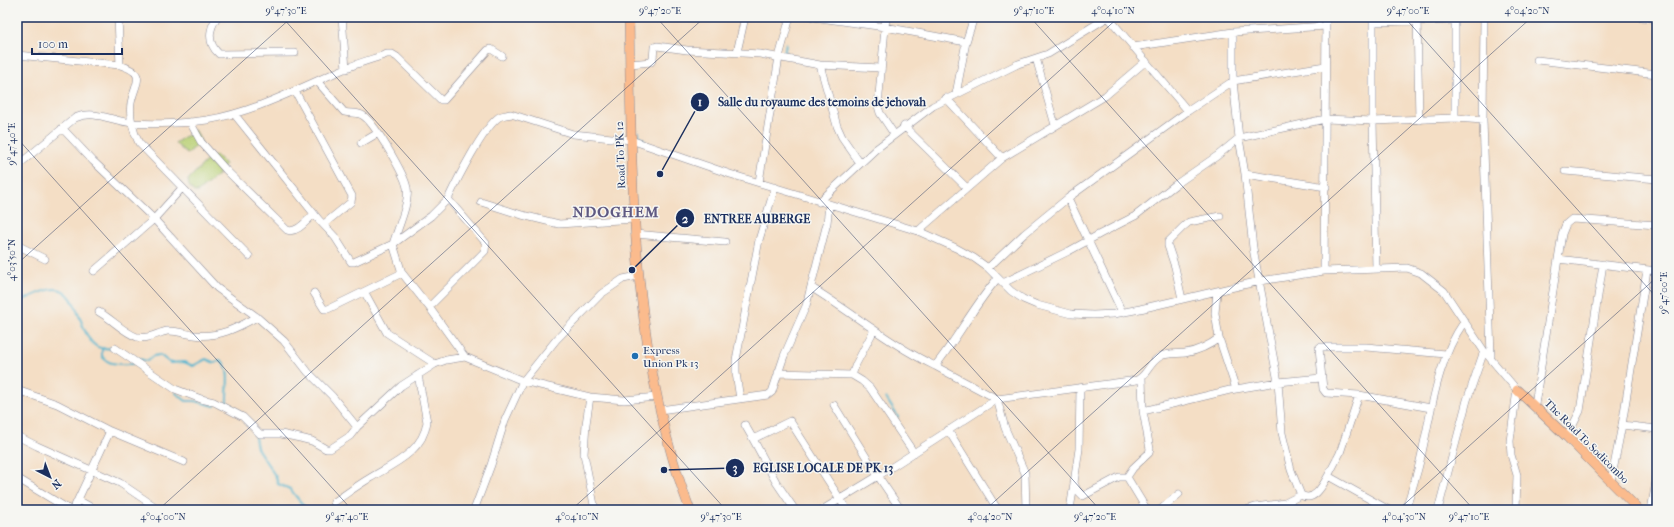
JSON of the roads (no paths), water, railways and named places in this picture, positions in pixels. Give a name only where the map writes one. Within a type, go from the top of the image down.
[{"type":"main road","name":"Road To PK 12","points":[[629,17],[631,140],[638,276],[657,398],[670,451],[690,510]]},
{"type":"main road","name":"The Road To Sodicombo","points":[[1517,390],[1534,404],[1611,481],[1637,510]]},
{"type":"street","points":[[118,17],[120,65]]},
{"type":"street","points":[[217,17],[210,34],[212,44],[219,54],[295,54]]},
{"type":"street","points":[[342,17],[346,69]]},
{"type":"street","points":[[738,52],[745,17]]},
{"type":"street","points":[[759,182],[779,57],[790,17]]},
{"type":"street","points":[[813,17],[885,27],[966,42]]},
{"type":"street","points":[[886,17],[878,106],[880,113],[894,134]]},
{"type":"street","points":[[956,94],[966,42],[974,17]]},
{"type":"street","points":[[819,202],[860,163],[894,134],[946,98],[1018,64],[1056,49],[1108,17],[1188,111]]},
{"type":"street","points":[[1324,272],[1326,187],[1326,18],[1348,17]]},
{"type":"street","points":[[1484,17],[1483,120],[1490,356]]},
{"type":"street","points":[[1641,17],[1657,19]]},
{"type":"street","points":[[1376,269],[1373,121],[1373,20],[1455,18],[1455,118]]},
{"type":"street","points":[[1417,19],[1418,120]]},
{"type":"street","points":[[1133,47],[1232,32],[1326,26]]},
{"type":"street","points":[[1232,32],[1233,82],[1253,248],[1278,382],[1282,433],[1291,470],[1301,495]]},
{"type":"street","points":[[630,64],[650,62],[655,46],[687,50],[738,52],[779,57],[820,65],[881,68]]},
{"type":"street","points":[[17,166],[62,128],[75,118],[84,114],[96,114],[133,123],[190,122],[235,115],[346,69],[387,54],[392,54],[441,100],[444,100],[488,50],[491,49],[502,56]]},
{"type":"street","points":[[17,55],[120,65],[135,72],[138,77],[138,84],[132,102],[131,111],[135,135],[145,150],[249,256]]},
{"type":"street","points":[[1036,58],[1055,125]]},
{"type":"street","points":[[1537,60],[1657,74]]},
{"type":"street","points":[[918,231],[1002,158],[1105,96],[1146,61]]},
{"type":"street","points":[[820,65],[828,96],[842,137],[860,163]]},
{"type":"street","points":[[988,268],[1024,234],[1068,198],[1188,111],[1233,82],[1325,66]]},
{"type":"street","points":[[317,81],[344,112],[362,115],[369,121],[378,132],[404,178],[408,188],[407,198],[393,244],[402,274],[429,307],[465,357]]},
{"type":"street","points":[[295,91],[352,196],[351,202],[324,224]]},
{"type":"street","points":[[946,98],[1002,158]]},
{"type":"street","points":[[235,115],[314,214],[335,237],[351,262],[393,244],[431,216],[448,199],[486,132],[498,118],[511,114],[573,134],[631,140],[730,174],[918,231],[956,248],[988,268],[1000,281],[1023,299],[1042,307],[1071,314],[1093,316],[1122,312],[1182,298],[1217,292],[1260,281],[1324,272],[1407,268],[1421,272],[1444,291],[1484,351],[1490,356],[1517,390],[1510,441],[1511,455],[1517,475],[1516,510]]},
{"type":"street","points":[[935,366],[948,350],[985,293],[1000,281],[1069,251],[1136,216],[1239,138],[1325,119],[1373,121],[1455,118],[1483,120]]},
{"type":"street","points":[[190,122],[201,142],[226,170],[287,230],[296,230],[314,214]]},
{"type":"street","points":[[904,126],[967,188]]},
{"type":"street","points":[[62,128],[154,219],[217,288],[257,317],[284,341],[308,372],[332,396],[358,427]]},
{"type":"street","points":[[361,144],[378,132]]},
{"type":"street","points":[[1564,171],[1657,179]]},
{"type":"street","points":[[1245,174],[1326,187]]},
{"type":"street","points":[[740,399],[736,373],[736,360],[759,240],[775,187]]},
{"type":"street","points":[[94,271],[154,219],[182,188]]},
{"type":"street","points":[[1068,198],[1122,312]]},
{"type":"street","points":[[429,307],[485,251],[486,246],[486,243],[448,199]]},
{"type":"street","points":[[481,202],[516,214],[559,224],[634,219]]},
{"type":"street","points":[[660,410],[768,395],[774,387],[778,373],[812,288],[830,205]]},
{"type":"street","points":[[1182,298],[1168,242],[1189,222],[1220,216]]},
{"type":"street","points":[[1534,404],[1562,234],[1566,224],[1572,219],[1657,225]]},
{"type":"street","points":[[635,234],[725,242]]},
{"type":"street","points":[[17,245],[45,259]]},
{"type":"street","points":[[1558,260],[1657,271]]},
{"type":"street","points":[[1567,437],[1580,411],[1603,264]]},
{"type":"street","points":[[1611,481],[1622,425],[1647,270]]},
{"type":"street","points":[[314,293],[321,307],[328,309],[365,293],[402,274]]},
{"type":"street","points":[[474,510],[491,465],[505,420],[523,380],[556,340],[601,294],[623,279],[638,276]]},
{"type":"street","points":[[812,288],[915,356],[997,399],[1005,428],[1025,473],[1026,510]]},
{"type":"street","points":[[1217,292],[1215,313],[1220,338],[1236,389]]},
{"type":"street","points":[[365,293],[387,333],[435,364]]},
{"type":"street","points":[[99,312],[139,338],[148,338],[168,331],[207,336],[218,335],[257,317]]},
{"type":"street","points":[[1405,510],[1418,469],[1431,408],[1446,354],[1452,340],[1464,322]]},
{"type":"street","points":[[852,375],[856,364],[874,330]]},
{"type":"street","points":[[822,510],[878,476],[997,399],[1137,380],[1142,377],[1152,362],[1161,356],[1187,352],[1209,345],[1220,338]]},
{"type":"street","points":[[1431,408],[1359,395],[1326,393],[1323,389],[1321,378],[1319,350],[1320,347],[1366,347],[1446,354]]},
{"type":"street","points":[[115,348],[175,389],[201,399],[214,402],[243,417],[260,434],[281,434],[300,438],[312,441],[326,449],[330,449],[350,436],[401,386],[435,364],[446,360],[465,357],[523,380],[590,397],[624,400],[657,398]]},
{"type":"street","points":[[1438,510],[1467,400],[1484,351]]},
{"type":"street","points":[[778,373],[852,375],[870,388],[914,453]]},
{"type":"street","points":[[334,502],[371,478],[390,468],[417,446],[427,422],[418,375]]},
{"type":"street","points":[[1128,477],[1133,468],[1149,453],[1150,449],[1143,411],[1142,377]]},
{"type":"street","points":[[1143,411],[1236,389],[1278,382],[1321,378]]},
{"type":"street","points":[[1070,510],[1079,449],[1080,388]]},
{"type":"street","points":[[17,390],[57,404],[110,431],[184,462]]},
{"type":"street","points":[[1246,510],[1255,507],[1285,503],[1301,495],[1306,497],[1313,495],[1322,487],[1340,453],[1359,395]]},
{"type":"street","points":[[590,397],[584,454],[595,510]]},
{"type":"street","points":[[834,406],[878,476],[902,510]]},
{"type":"street","points":[[753,438],[788,420],[790,421],[847,510]]},
{"type":"street","points":[[745,425],[776,482],[795,510]]},
{"type":"street","points":[[1622,425],[1657,429]]},
{"type":"street","points":[[948,430],[998,510]]},
{"type":"street","points":[[73,510],[110,431]]},
{"type":"street","points":[[17,436],[120,483],[160,510]]},
{"type":"street","points":[[1328,476],[1389,510]]},
{"type":"street","points":[[1651,510],[1657,476]]},
{"type":"street","points":[[1074,482],[1077,490],[1083,496],[1119,477],[1128,477]]},
{"type":"street","points":[[1128,477],[1147,510]]},
{"type":"street","points":[[17,478],[70,510]]},
{"type":"street","points":[[1160,510],[1179,494]]},
{"type":"street","points":[[78,500],[96,510]]},
{"type":"waterway","points":[[784,55],[786,43]]},
{"type":"waterway","points":[[638,132],[640,137],[644,140]]},
{"type":"waterway","points":[[17,302],[50,289],[63,291],[69,296],[74,304],[90,340],[98,347],[113,349]]},
{"type":"waterway","points":[[102,349],[102,356],[112,363],[133,364]]},
{"type":"waterway","points":[[135,358],[147,361],[153,356],[160,355],[170,363],[184,362],[193,366],[206,359],[215,363],[219,360],[222,361],[228,375],[227,403],[242,414]]},
{"type":"waterway","points":[[176,393],[186,401],[195,401],[215,406]]},
{"type":"waterway","points":[[886,398],[898,417]]},
{"type":"waterway","points":[[254,432],[257,448],[276,477],[278,484],[290,489],[307,510]]},
{"type":"place","name":"Salle du royaume des temoins de jehovah","points":[[660,174]]},
{"type":"place","name":"ENTREE AUBERGE","points":[[632,270]]},
{"type":"place","name":"Express Union Pk 13","points":[[635,356]]},
{"type":"place","name":"EGLISE LOCALE DE PK 13","points":[[664,470]]},
{"type":"district","name":"NDOGHEM","points":[[616,212]]}]
